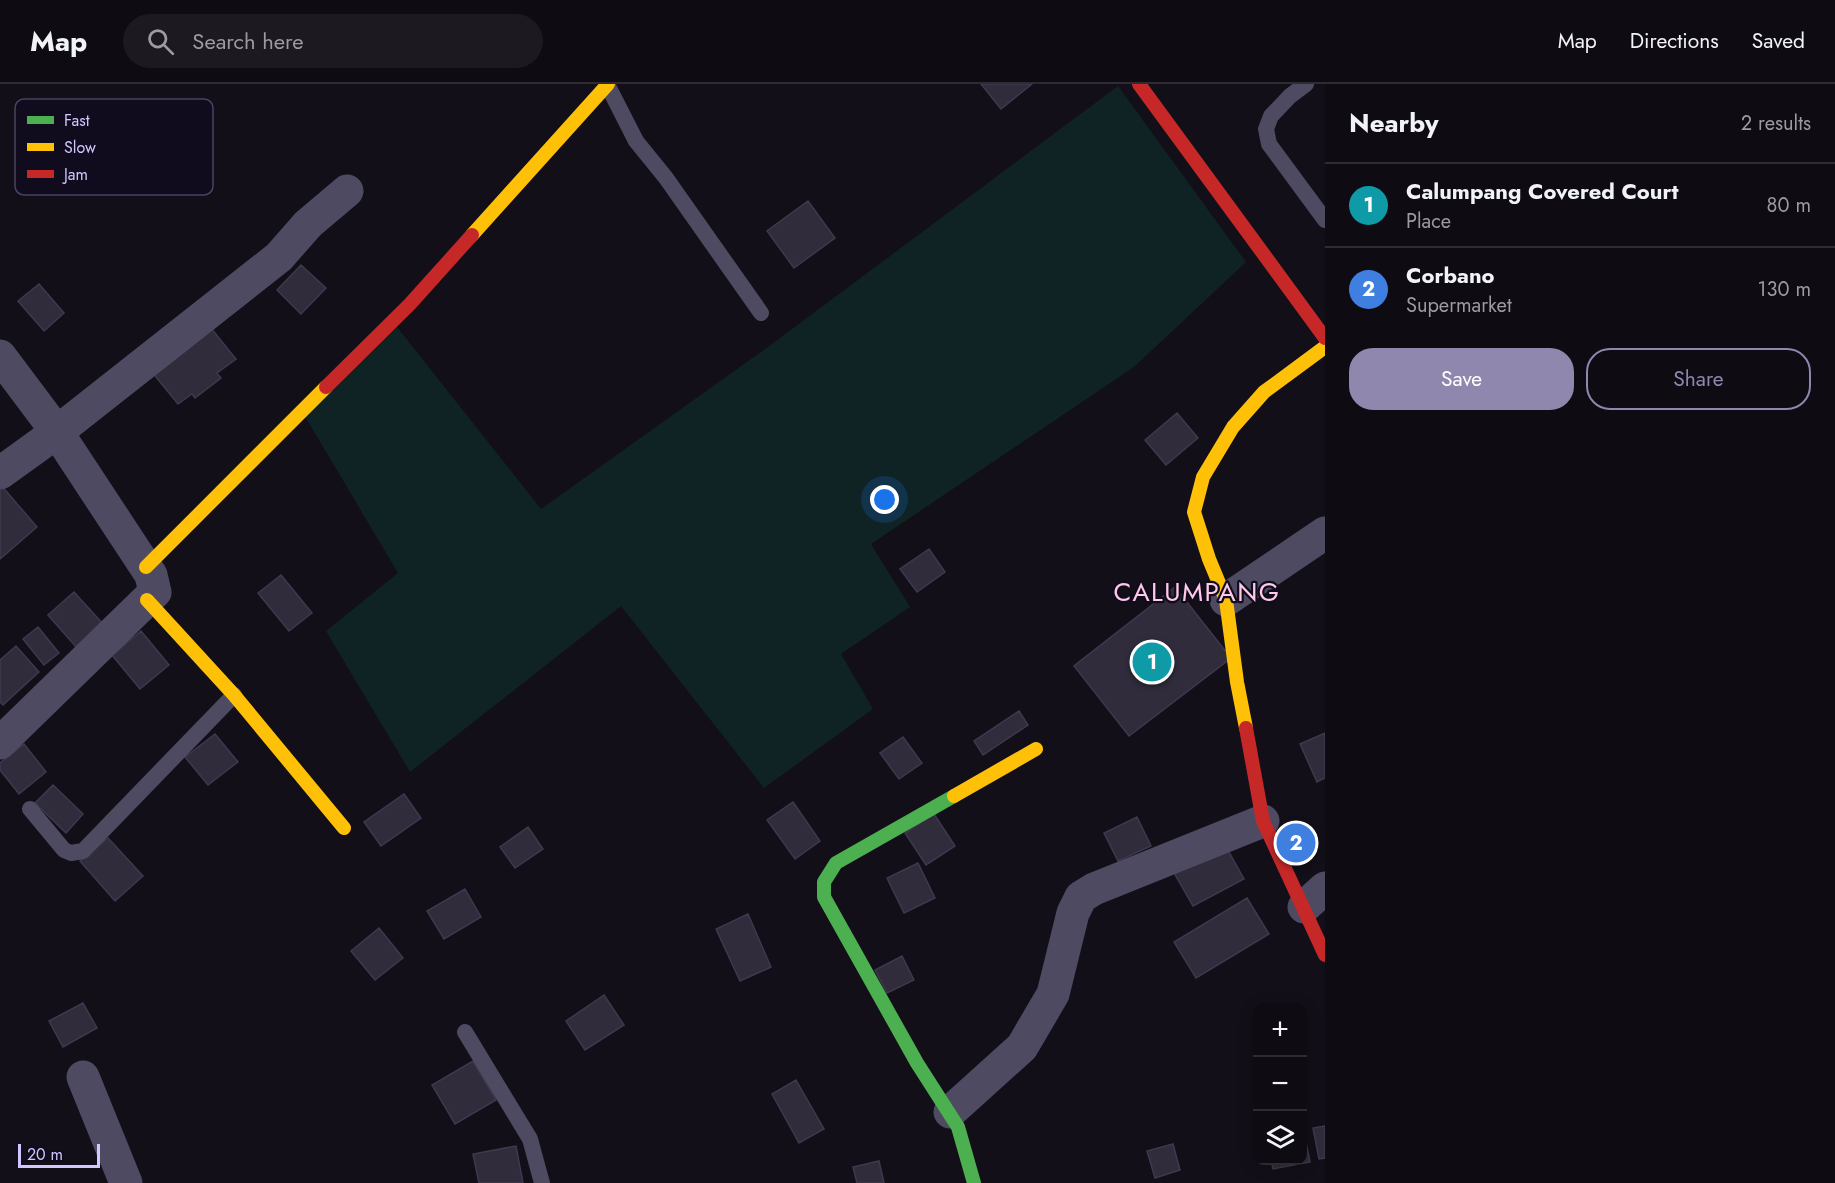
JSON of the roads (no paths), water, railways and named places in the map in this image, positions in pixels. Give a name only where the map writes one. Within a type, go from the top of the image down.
[{"type":"street","points":[[1139,84],[1325,338]]},
{"type":"street","points":[[146,567],[410,304],[608,85]]},
{"type":"street","points":[[0,473],[57,432],[279,256],[308,224],[347,191]]},
{"type":"street","points":[[1325,347],[1264,392],[1233,427],[1203,477],[1194,512],[1209,559],[1226,600],[1237,682],[1263,821],[1314,898],[1325,955]]},
{"type":"street","points":[[0,356],[57,432],[146,567],[151,575],[155,592],[0,743]]},
{"type":"street","points":[[1226,600],[1325,533]]},
{"type":"street","points":[[147,600],[234,695],[344,828]]},
{"type":"street","points":[[974,1183],[958,1127],[917,1063],[824,897],[824,882],[836,863],[1036,749]]},
{"type":"street","points":[[950,1112],[1022,1047],[1053,994],[1073,913],[1081,897],[1094,889],[1263,821]]},
{"type":"street","points":[[83,1077],[126,1183]]},
{"type":"lane","points":[[1306,84],[1290,96],[1271,116],[1266,129],[1269,144],[1325,220]]},
{"type":"lane","points":[[608,85],[636,141],[666,178],[761,314]]},
{"type":"lane","points":[[30,809],[64,850],[71,853],[83,851],[234,695]]},
{"type":"lane","points":[[465,1032],[530,1139],[542,1183]]},
{"type":"place","name":"Calumpang Covered Court","points":[[1152,662]]},
{"type":"place","name":"Corbano","points":[[1296,843]]},
{"type":"district","name":"CALUMPANG","points":[[1197,592]]}]
